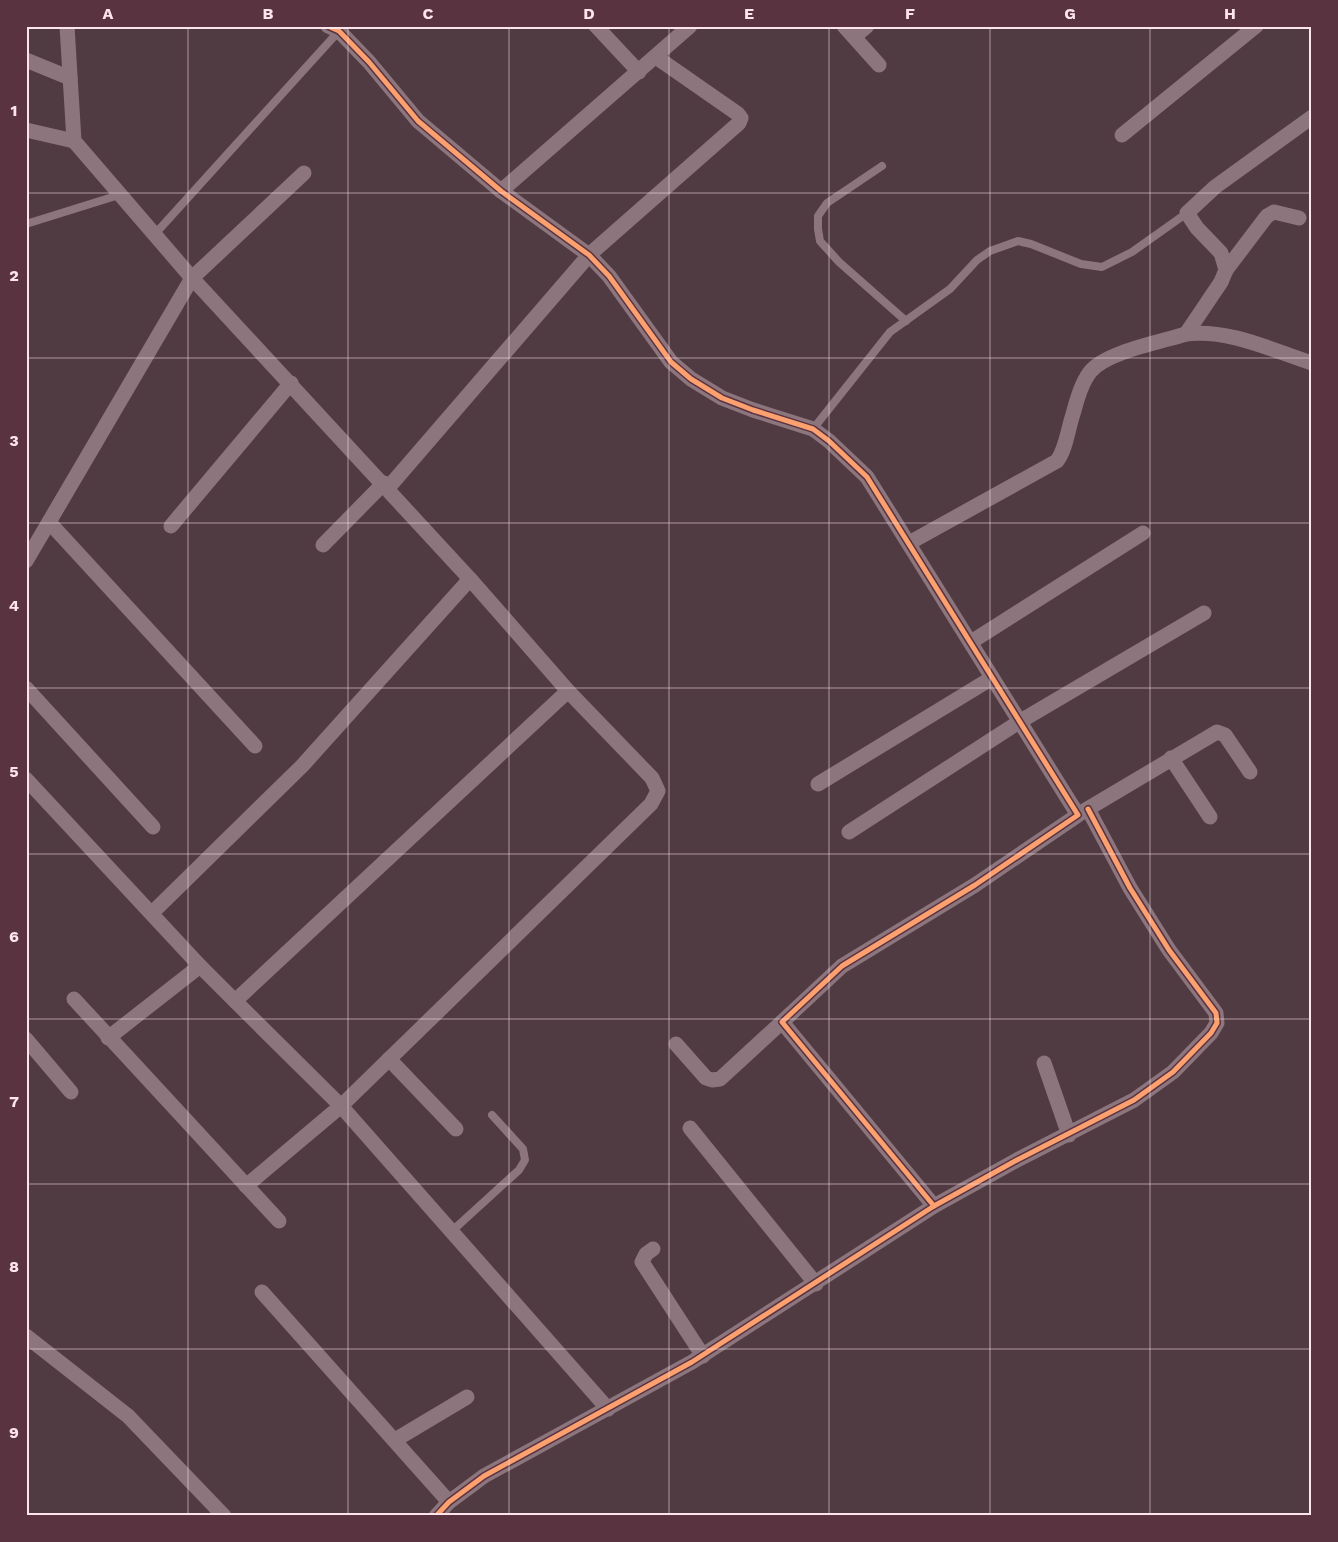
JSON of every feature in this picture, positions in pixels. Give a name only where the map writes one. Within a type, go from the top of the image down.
[{"type":"street","points":[[67,26],[74,141]]},
{"type":"street","points":[[596,26],[639,72]]},
{"type":"street","points":[[501,191],[690,26]]},
{"type":"street","points":[[867,26],[849,32],[879,65]]},
{"type":"street","points":[[1122,135],[1256,26]]},
{"type":"street","points":[[333,29],[369,62],[418,121],[501,191],[589,255],[609,276],[670,362],[691,379],[722,398],[813,429],[829,441],[868,478],[1019,722],[1083,812],[1169,950],[1204,995],[1216,1014],[1217,1023],[1173,1072],[1134,1100],[1017,1160],[934,1206],[702,1356],[484,1476],[449,1502],[436,1516]]},
{"type":"street","points":[[323,545],[386,485],[589,255],[739,123],[741,118],[738,114],[656,57]]},
{"type":"street","points":[[26,60],[70,78]]},
{"type":"street","points":[[1226,270],[1221,253],[1197,228],[1187,213],[1215,187],[1312,117]]},
{"type":"street","points":[[26,130],[74,141],[192,278],[386,485],[568,690],[652,778],[658,791],[651,804],[341,1106],[246,1186]]},
{"type":"street","points":[[26,561],[192,278],[304,173]]},
{"type":"street","points":[[1186,334],[1221,282],[1226,270],[1267,216],[1274,212],[1299,218]]},
{"type":"street","points":[[909,543],[1057,461],[1062,454],[1066,434],[1082,386],[1097,365],[1107,359],[1186,334],[1218,334],[1248,340],[1312,363]]},
{"type":"street","points":[[171,526],[291,383]]},
{"type":"street","points":[[49,522],[255,746]]},
{"type":"street","points":[[971,642],[1143,534]]},
{"type":"street","points":[[152,914],[302,766],[470,579]]},
{"type":"street","points":[[849,832],[1019,722],[1204,613]]},
{"type":"street","points":[[818,784],[992,678]]},
{"type":"street","points":[[26,688],[153,827]]},
{"type":"street","points":[[235,1001],[568,690]]},
{"type":"street","points":[[676,1044],[706,1078],[712,1080],[720,1079],[842,966],[975,885],[1083,812],[1171,758],[1220,732],[1225,735],[1250,772]]},
{"type":"street","points":[[1171,758],[1210,817]]},
{"type":"street","points":[[26,779],[200,966],[341,1106],[608,1409]]},
{"type":"street","points":[[108,1038],[200,966]]},
{"type":"street","points":[[74,999],[279,1221]]},
{"type":"street","points":[[782,1022],[934,1206]]},
{"type":"street","points":[[26,1038],[72,1092]]},
{"type":"street","points":[[389,1059],[456,1129]]},
{"type":"street","points":[[1044,1063],[1069,1135]]},
{"type":"street","points":[[690,1128],[816,1284]]},
{"type":"street","points":[[654,1249],[646,1254],[642,1262],[702,1356]]},
{"type":"street","points":[[262,1292],[449,1502]]},
{"type":"street","points":[[26,1336],[128,1416],[224,1516]]},
{"type":"street","points":[[395,1440],[467,1397]]},
{"type":"lane","points":[[155,234],[333,29]]},
{"type":"lane","points":[[882,166],[827,203],[818,216],[818,229],[820,241],[839,262],[906,321]]},
{"type":"lane","points":[[26,224],[120,195]]},
{"type":"lane","points":[[813,429],[890,332],[950,289],[977,260],[990,251],[1018,241],[1031,244],[1082,264],[1102,267],[1132,252],[1187,213]]},
{"type":"lane","points":[[452,1231],[519,1170],[525,1160],[523,1148],[492,1115]]},
{"type":"cycle path","points":[[328,26],[339,31],[369,62],[418,121],[501,191],[589,255],[609,276],[671,362],[691,379],[722,398],[813,429],[829,441],[867,477],[1078,815],[975,885],[842,966],[782,1022],[934,1206]]},
{"type":"cycle path","points":[[436,1516],[449,1502],[484,1476],[692,1362],[934,1206],[1017,1160],[1134,1100],[1173,1072],[1211,1033],[1217,1023],[1216,1013],[1169,950],[1130,888],[1088,809]]}]
